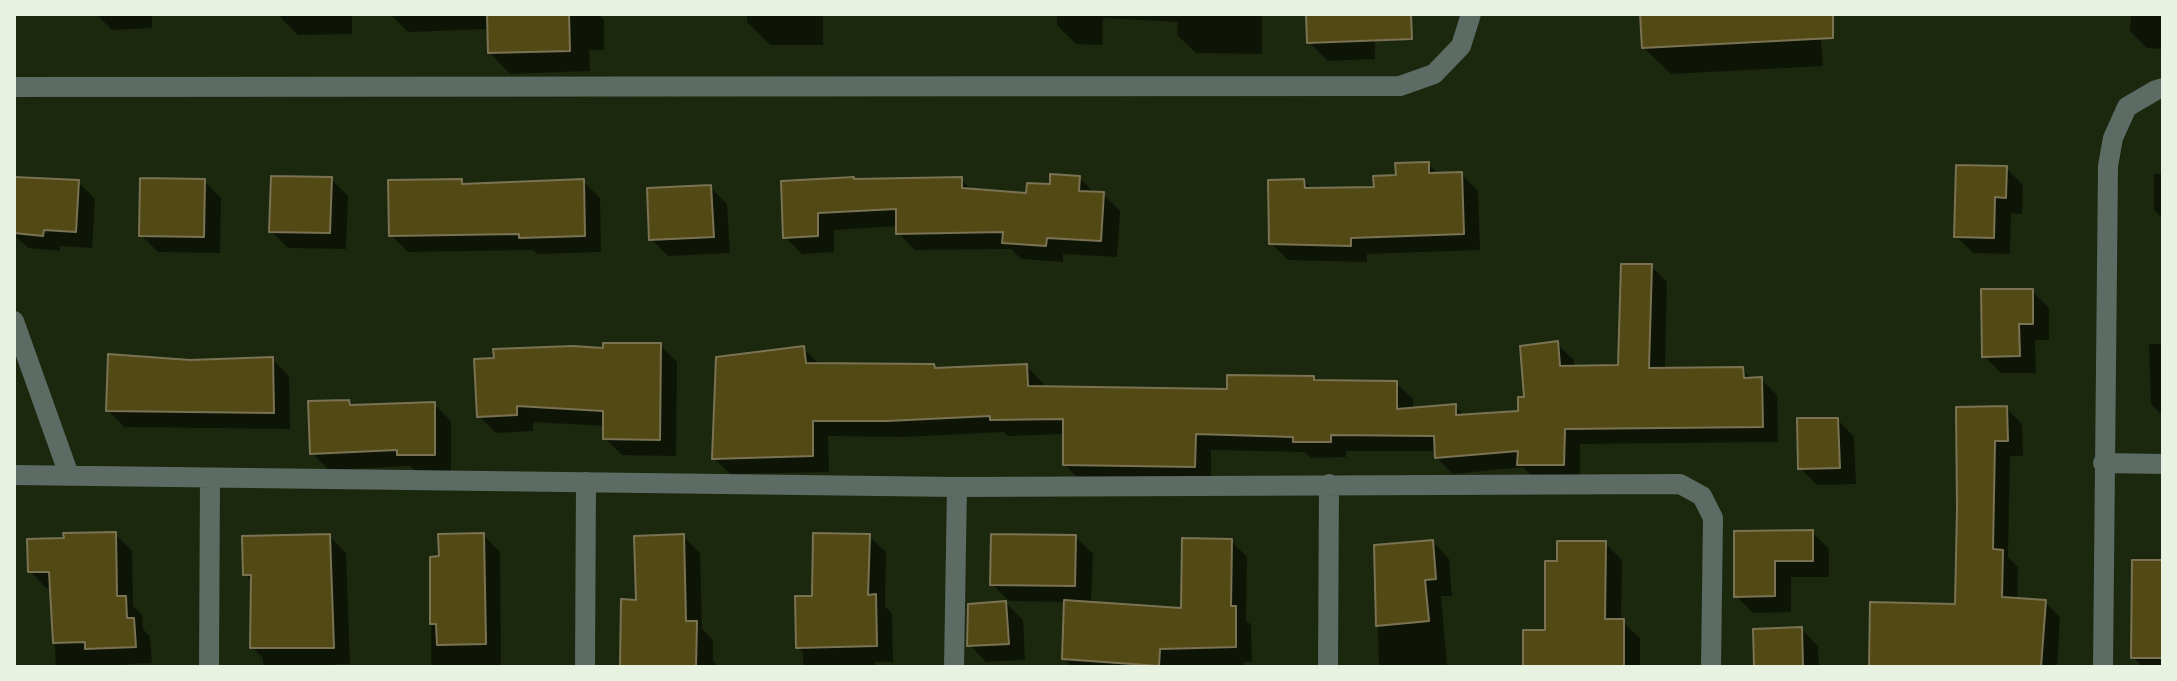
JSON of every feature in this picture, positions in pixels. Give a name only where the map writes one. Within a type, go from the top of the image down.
[{"type":"street","points":[[14,87],[1400,86],[1434,74],[1461,46],[1471,14]]},
{"type":"street","points":[[2103,667],[2108,166],[2113,138],[2127,107],[2163,88]]},
{"type":"street","points":[[14,321],[69,475]]},
{"type":"street","points":[[2103,463],[2163,464]]},
{"type":"street","points":[[14,475],[957,487],[1680,484],[1702,496],[1713,518],[1711,667]]},
{"type":"street","points":[[209,667],[210,478]]},
{"type":"street","points":[[585,667],[586,482]]},
{"type":"street","points":[[1328,667],[1329,484]]},
{"type":"street","points":[[954,667],[957,487]]},
{"type":"building","points":[[487,14],[569,14],[570,51],[488,53]]},
{"type":"building","points":[[1306,14],[1411,14],[1412,39],[1307,43]]},
{"type":"building","points":[[1640,14],[1833,14],[1833,38],[1642,48]]},
{"type":"building","points":[[1429,162],[1429,173],[1462,172],[1464,234],[1351,238],[1351,246],[1269,244],[1268,180],[1304,179],[1305,188],[1374,187],[1373,176],[1396,175],[1395,163]]},
{"type":"building","points":[[1956,165],[2007,166],[2006,198],[1995,197],[1994,238],[1954,237]]},
{"type":"building","points":[[1050,174],[1080,176],[1079,191],[1104,192],[1101,241],[1047,238],[1046,246],[1002,243],[1003,232],[896,234],[896,209],[818,213],[818,236],[783,238],[781,181],[962,177],[962,188],[1026,193],[1027,183],[1050,184]]},
{"type":"building","points":[[271,176],[332,177],[330,233],[269,232]]},
{"type":"building","points":[[14,177],[79,180],[76,232],[44,230],[43,236],[14,233]]},
{"type":"building","points":[[140,178],[205,179],[204,237],[139,236]]},
{"type":"building","points":[[462,179],[462,184],[584,179],[585,236],[389,236],[388,180]]},
{"type":"building","points":[[711,185],[714,237],[649,240],[647,188]]},
{"type":"building","points":[[1621,264],[1652,264],[1649,368],[1743,367],[1744,378],[1762,377],[1763,427],[1565,429],[1564,465],[1517,465],[1518,451],[1435,458],[1434,436],[1331,435],[1331,442],[1293,442],[1293,437],[1196,434],[1195,467],[1063,465],[1063,419],[990,420],[990,416],[813,421],[813,456],[712,459],[716,357],[804,346],[806,363],[934,364],[935,368],[1027,364],[1028,386],[1227,389],[1227,375],[1314,376],[1314,380],[1397,381],[1397,409],[1456,404],[1456,415],[1518,411],[1518,397],[1524,397],[1520,346],[1558,341],[1560,366],[1618,365]]},
{"type":"building","points":[[1981,289],[2033,289],[2033,324],[2019,324],[2020,356],[1982,357]]},
{"type":"building","points":[[603,343],[661,343],[660,440],[603,439],[603,411],[517,406],[517,415],[477,417],[474,359],[494,358],[493,349],[603,348]]},
{"type":"building","points":[[108,354],[190,360],[273,357],[274,413],[106,411]]},
{"type":"building","points":[[349,400],[350,405],[435,402],[435,455],[397,455],[397,450],[310,454],[308,401]]},
{"type":"building","points":[[2007,406],[2008,441],[1995,441],[1993,549],[2003,550],[2002,597],[2046,600],[2041,667],[1869,667],[1870,602],[1955,604],[1956,407]]},
{"type":"building","points":[[1797,418],[1838,418],[1840,468],[1798,469]]},
{"type":"building","points":[[1813,530],[1813,561],[1775,561],[1775,596],[1734,597],[1734,531]]},
{"type":"building","points":[[116,532],[117,596],[126,596],[127,618],[134,618],[136,647],[85,649],[85,642],[53,643],[49,572],[28,572],[27,539],[64,538],[63,533]]},
{"type":"building","points":[[484,533],[486,644],[437,645],[436,624],[430,624],[430,557],[439,556],[438,534]]},
{"type":"building","points":[[813,533],[870,534],[868,595],[876,594],[877,646],[796,648],[795,596],[812,596]]},
{"type":"building","points":[[330,534],[334,648],[250,648],[251,575],[243,575],[242,536]]},
{"type":"building","points":[[684,534],[686,621],[697,621],[696,667],[620,667],[621,599],[636,600],[634,536]]},
{"type":"building","points":[[991,534],[1076,535],[1075,586],[990,585]]},
{"type":"building","points":[[1182,538],[1232,539],[1231,606],[1236,606],[1236,647],[1160,649],[1159,666],[1062,659],[1064,600],[1181,608]]},
{"type":"building","points":[[1433,540],[1436,579],[1425,580],[1429,621],[1376,626],[1374,545]]},
{"type":"building","points":[[1557,541],[1606,541],[1605,619],[1624,619],[1624,667],[1523,667],[1523,630],[1545,630],[1545,561],[1557,561]]},
{"type":"building","points":[[2132,560],[2163,560],[2163,658],[2131,658]]},
{"type":"building","points":[[1006,601],[1009,644],[967,646],[968,604]]},
{"type":"building","points":[[1802,627],[1803,667],[1754,667],[1753,629]]}]
